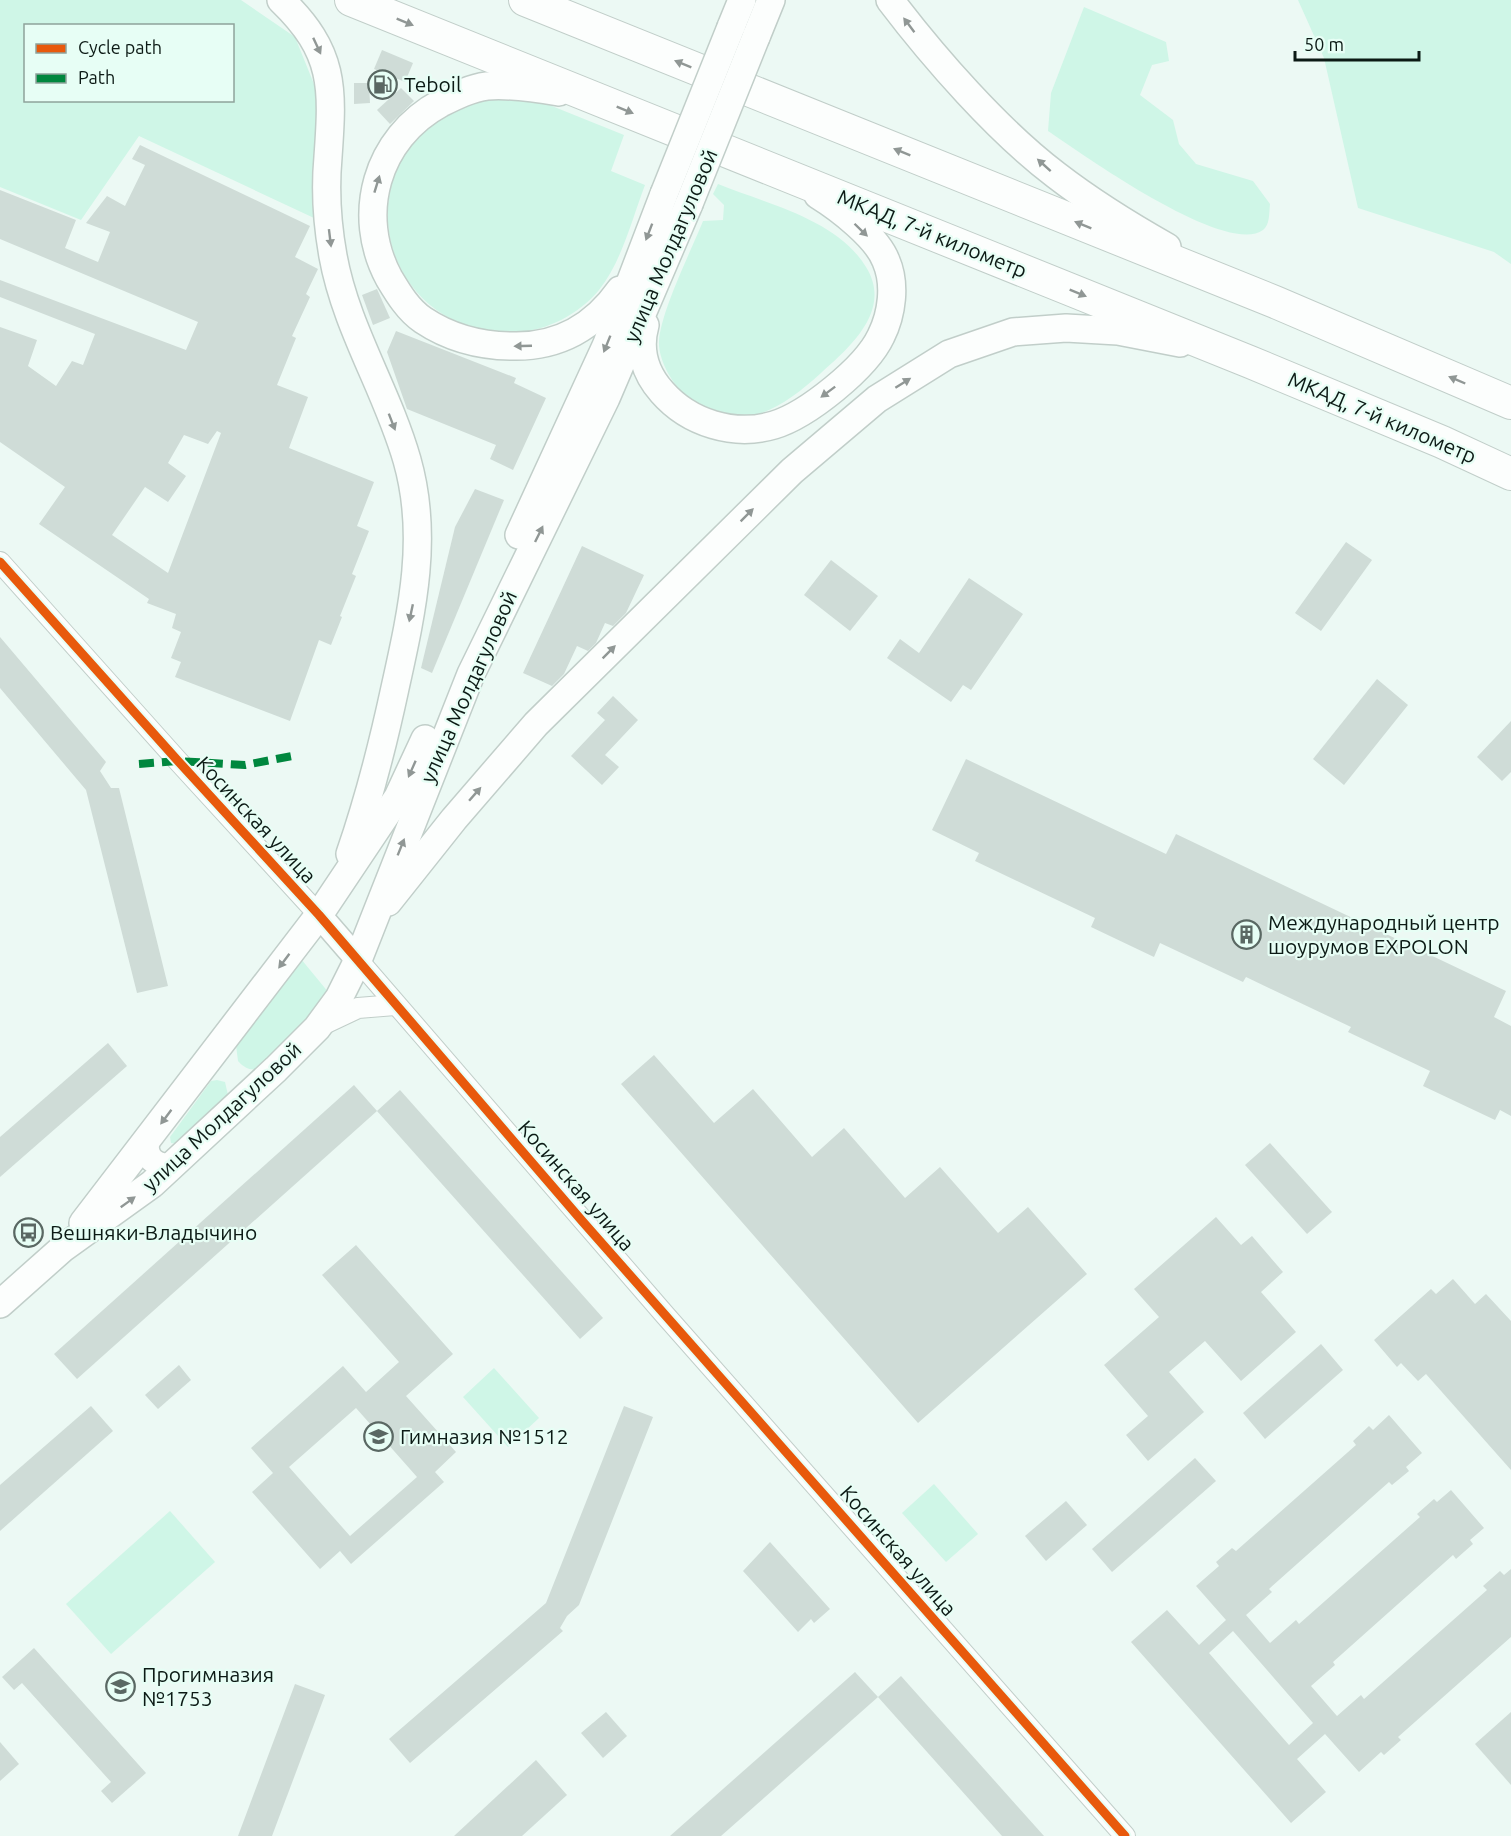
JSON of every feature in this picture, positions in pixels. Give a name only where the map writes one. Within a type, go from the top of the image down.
[{"type":"highway","name":"МКАД, 7-й километр","points":[[351,0],[1250,362],[1442,442],[1511,474]]},
{"type":"highway","points":[[525,0],[1275,302],[1511,404]]},
{"type":"main road","points":[[281,0],[314,38],[327,68],[332,92],[332,122],[326,204],[333,256],[347,312],[406,458],[416,495],[418,534],[414,602],[369,796],[338,887]]},
{"type":"main road","name":"улица Молдагуловой","points":[[63,1248],[147,1142],[319,915],[380,827],[409,776],[606,346],[634,269],[742,0]]},
{"type":"main road","name":"улица Молдагуловой","points":[[0,1304],[63,1248],[152,1184],[317,1028],[339,998],[358,960],[471,674],[606,398],[654,290],[771,0]]},
{"type":"main road","points":[[890,0],[919,39],[985,108],[1054,174],[1115,218],[1275,302]]},
{"type":"main road","points":[[596,99],[529,87],[487,86],[458,94],[425,112],[399,137],[382,168],[372,202],[373,234],[383,267],[399,297],[422,319],[455,337],[492,346],[529,346],[561,340],[607,309],[634,269]]},
{"type":"main road","points":[[654,290],[642,337],[643,361],[653,382],[672,403],[696,419],[719,427],[746,429],[774,425],[801,412],[837,385],[863,360],[881,337],[890,311],[892,285],[886,260],[867,235],[833,204],[780,173]]},
{"type":"main road","points":[[372,921],[454,819],[536,724],[792,471],[886,394],[949,354],[1013,333],[1056,328],[1118,332],[1181,344],[1250,362]]},
{"type":"street","name":"Косинская улица","points":[[0,562],[319,915],[395,1005],[1125,1836]]},
{"type":"street","points":[[317,1028],[358,1008],[395,1005]]},
{"type":"street","points":[[147,1142],[146,1149],[152,1162],[171,1166]]},
{"type":"green space","points":[[0,0],[241,0],[295,37],[318,94],[314,218],[139,136],[81,220],[0,187]]},
{"type":"green space","points":[[1298,0],[1511,0],[1511,264],[1494,252],[1358,208],[1324,58]]},
{"type":"green space","points":[[1084,7],[1166,42],[1169,61],[1152,65],[1140,95],[1173,120],[1179,144],[1196,164],[1253,181],[1270,204],[1268,222],[1263,230],[1245,234],[1219,229],[1188,217],[1121,180],[1048,131],[1051,93]]},
{"type":"green space","points":[[492,96],[532,98],[624,135],[611,171],[645,185],[620,253],[599,290],[582,307],[562,320],[528,331],[477,329],[444,315],[418,294],[399,266],[389,234],[389,200],[399,165],[420,132],[444,113]]},
{"type":"green space","points":[[718,184],[800,215],[838,237],[853,250],[866,267],[873,283],[874,298],[871,313],[844,352],[788,400],[753,416],[735,418],[717,414],[699,406],[672,380],[662,360],[659,347],[665,314],[703,221],[723,220],[724,205],[713,194]]},
{"type":"green space","points":[[301,959],[329,993],[265,1066],[257,1069],[247,1068],[238,1061],[236,1045]]},
{"type":"green space","points":[[211,1081],[225,1082],[228,1095],[178,1144],[171,1143],[170,1137]]},
{"type":"green space","points":[[494,1368],[539,1418],[508,1447],[463,1397]]},
{"type":"green space","points":[[934,1484],[978,1534],[946,1562],[902,1513]]},
{"type":"green space","points":[[170,1511],[215,1562],[111,1654],[66,1604]]},
{"type":"building","points":[[382,50],[413,63],[405,82],[374,69]]},
{"type":"building","points":[[354,83],[369,83],[370,103],[354,104]]},
{"type":"building","points":[[401,88],[414,101],[390,124],[377,110]]},
{"type":"building","points":[[140,145],[310,226],[295,257],[318,269],[306,294],[310,297],[292,336],[296,338],[277,385],[308,397],[289,448],[374,482],[357,526],[369,531],[352,574],[356,576],[340,616],[342,617],[331,645],[319,640],[290,721],[175,677],[181,662],[171,658],[181,632],[172,628],[176,614],[147,603],[149,599],[39,524],[65,487],[0,442],[0,327],[37,340],[28,366],[56,386],[72,361],[83,365],[95,334],[0,297],[0,280],[186,350],[198,322],[0,239],[0,190],[76,220],[65,248],[98,262],[110,232],[86,223],[107,196],[125,206],[145,165],[132,159]],"holes":[[[217,431],[221,433],[168,573],[112,535],[145,487],[168,502],[186,476],[168,463],[184,435],[208,444]]]},
{"type":"building","points":[[377,289],[390,318],[373,325],[362,295]]},
{"type":"building","points":[[396,331],[516,378],[514,383],[546,398],[513,470],[490,459],[496,445],[407,409],[387,352]]},
{"type":"building","points":[[475,489],[504,500],[432,673],[421,668],[455,527]]},
{"type":"building","points":[[1346,542],[1372,560],[1321,631],[1295,613]]},
{"type":"building","points":[[582,546],[644,575],[626,613],[613,626],[605,623],[596,643],[588,651],[577,646],[564,674],[552,686],[523,673]]},
{"type":"building","points":[[831,560],[878,596],[850,631],[804,595]]},
{"type":"building","points":[[969,578],[1023,614],[971,690],[963,685],[951,702],[887,658],[900,639],[919,653]]},
{"type":"building","points":[[0,637],[106,762],[100,771],[111,788],[119,788],[168,986],[137,993],[86,790],[0,688]]},
{"type":"building","points":[[1377,679],[1408,705],[1344,785],[1313,759]]},
{"type":"building","points":[[613,696],[638,720],[605,755],[619,767],[602,785],[571,756],[605,720],[597,713]]},
{"type":"building","points":[[1511,721],[1511,772],[1502,781],[1477,757]]},
{"type":"building","name":"Международный центр шоурумов EXPOLON","points":[[966,759],[1166,854],[1176,834],[1506,991],[1494,1017],[1511,1026],[1511,1116],[1500,1110],[1495,1120],[1423,1086],[1430,1071],[1348,1032],[1351,1027],[1246,977],[1243,982],[1160,943],[1154,957],[1091,927],[1095,918],[975,861],[979,853],[932,830]]},
{"type":"building","points":[[108,1043],[127,1066],[0,1177],[0,1137]]},
{"type":"building","points":[[654,1055],[714,1123],[753,1089],[812,1157],[844,1128],[905,1198],[940,1167],[998,1233],[1028,1207],[1087,1274],[918,1423],[621,1084]]},
{"type":"building","points":[[354,1085],[377,1111],[77,1379],[54,1354]]},
{"type":"building","points":[[400,1090],[603,1318],[580,1339],[377,1111]]},
{"type":"building","points":[[1270,1143],[1332,1212],[1307,1234],[1245,1165]]},
{"type":"building","points":[[1216,1217],[1241,1245],[1252,1236],[1283,1272],[1261,1292],[1296,1332],[1241,1381],[1205,1341],[1169,1372],[1204,1412],[1148,1461],[1126,1435],[1148,1416],[1104,1365],[1159,1317],[1134,1289]]},
{"type":"building","points":[[356,1245],[453,1354],[406,1396],[456,1452],[435,1472],[444,1482],[351,1564],[340,1551],[320,1569],[252,1492],[273,1473],[251,1448],[343,1366],[366,1392],[399,1362],[322,1275]],"holes":[[[356,1408],[417,1477],[350,1536],[289,1467]]]},
{"type":"building","points":[[1453,1279],[1475,1304],[1486,1294],[1511,1321],[1511,1470],[1426,1374],[1418,1381],[1401,1363],[1397,1367],[1374,1340],[1431,1289],[1436,1294]]},
{"type":"building","points":[[1321,1344],[1343,1370],[1265,1439],[1243,1413]]},
{"type":"building","points":[[179,1365],[191,1380],[158,1409],[145,1395]]},
{"type":"building","points":[[91,1406],[113,1431],[0,1531],[0,1485]]},
{"type":"building","points":[[624,1406],[653,1417],[579,1605],[567,1616],[560,1628],[563,1631],[410,1763],[389,1739],[546,1603]]},
{"type":"building","points":[[1389,1415],[1422,1453],[1406,1467],[1409,1471],[1392,1485],[1389,1482],[1269,1589],[1272,1592],[1246,1615],[1270,1643],[1296,1620],[1299,1624],[1420,1517],[1417,1514],[1434,1499],[1437,1502],[1451,1490],[1484,1528],[1470,1540],[1473,1544],[1456,1559],[1453,1555],[1333,1662],[1335,1665],[1311,1686],[1337,1716],[1361,1695],[1364,1699],[1487,1590],[1483,1586],[1500,1571],[1504,1575],[1511,1569],[1511,1637],[1398,1737],[1401,1740],[1384,1755],[1381,1752],[1359,1772],[1325,1734],[1297,1759],[1326,1792],[1291,1823],[1131,1642],[1167,1610],[1199,1645],[1226,1620],[1196,1586],[1219,1566],[1216,1562],[1232,1548],[1236,1551],[1356,1445],[1353,1441],[1369,1426],[1373,1430]],"holes":[[[1233,1631],[1313,1723],[1289,1745],[1209,1653]]]},
{"type":"building","points":[[1195,1458],[1216,1481],[1112,1572],[1092,1549]]},
{"type":"building","points":[[1066,1501],[1087,1525],[1046,1561],[1025,1536]]},
{"type":"building","points":[[770,1542],[830,1609],[814,1623],[811,1619],[798,1632],[743,1571]]},
{"type":"building","points":[[34,1648],[146,1773],[112,1803],[101,1791],[111,1782],[22,1683],[14,1690],[2,1677]]},
{"type":"building","points":[[855,1672],[878,1697],[721,1836],[670,1836]]},
{"type":"building","points":[[901,1676],[1044,1836],[1002,1836],[878,1697]]},
{"type":"building","points":[[295,1684],[325,1695],[272,1836],[238,1836]]},
{"type":"building","points":[[606,1712],[627,1736],[603,1758],[581,1733]]},
{"type":"building","points":[[1511,1712],[1511,1785],[1475,1744]]},
{"type":"building","points":[[0,1742],[19,1764],[0,1781]]},
{"type":"building","points":[[536,1760],[567,1795],[522,1836],[454,1836]]},
{"type":"marked path","points":[[139,764],[178,761],[245,765],[292,756]]},
{"type":"cycle path","points":[[0,562],[319,915],[583,1222],[1125,1836]]},
{"type":"place","name":"Teboil","points":[[383,85]]},
{"type":"place","name":"Международный центр шоурумов EXPOLON","points":[[1247,935]]},
{"type":"place","name":"Вешняки-Владычино","points":[[29,1233]]},
{"type":"place","name":"Гимназия №1512","points":[[379,1437]]},
{"type":"place","name":"Прогимназия №1753","points":[[121,1687]]}]
